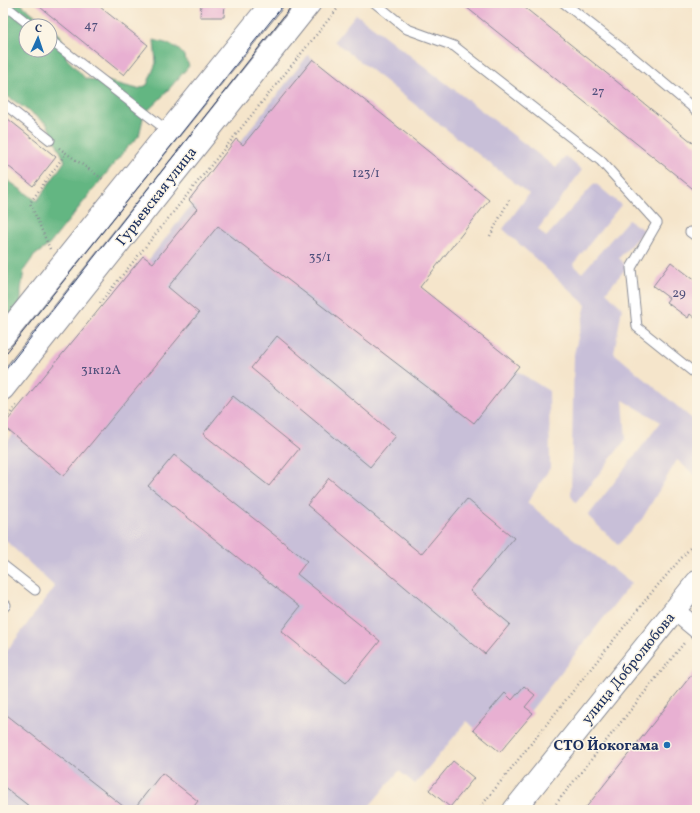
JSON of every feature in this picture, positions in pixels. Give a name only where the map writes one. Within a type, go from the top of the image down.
[{"type":"street","name":"Гурьевская улица","points":[[3,337],[272,3]]},
{"type":"street","name":"Гурьевская улица","points":[[10,396],[310,3]]},
{"type":"street","name":"улица Добролюбова","points":[[514,810],[697,582]]},
{"type":"street","points":[[674,610],[697,628]]},
{"type":"lane","points":[[375,3],[408,29],[454,46],[601,162],[657,223],[630,268],[637,327],[697,375]]},
{"type":"lane","points":[[564,3],[629,54],[697,111]]},
{"type":"lane","points":[[3,4],[21,18]]},
{"type":"lane","points":[[58,46],[168,132]]},
{"type":"lane","points":[[3,103],[50,140]]},
{"type":"lane","points":[[3,565],[35,590]]},
{"type":"path","points":[[98,305],[342,3]]},
{"type":"path","points":[[50,140],[104,180]]},
{"type":"path","points":[[50,249],[30,203],[66,153]]},
{"type":"path","points":[[490,236],[509,200]]},
{"type":"path","points":[[3,422],[10,396]]},
{"type":"path","points":[[478,810],[652,592],[697,540]]},
{"type":"path","points":[[551,810],[697,628]]},
{"type":"shaded area","points":[[356,14],[556,168],[565,156],[582,170],[538,229],[546,237],[595,183],[621,205],[573,264],[582,273],[628,220],[644,230],[619,258],[627,267],[606,292],[622,308],[614,353],[697,423],[697,477],[677,460],[642,519],[618,545],[588,516],[661,422],[623,400],[626,439],[576,503],[571,496],[574,354],[586,305],[503,229],[529,194],[334,41]]},
{"type":"shaded area","points":[[308,55],[489,200],[417,290],[520,373],[549,391],[550,468],[527,503],[631,583],[499,751],[467,721],[415,784],[399,771],[366,810],[3,810],[3,656],[55,587],[3,538],[3,447]]},
{"type":"green space","points":[[3,3],[20,3],[38,18],[18,18],[18,58],[58,58],[58,34],[61,37],[67,59],[86,79],[106,81],[138,89],[147,85],[156,63],[154,40],[176,47],[183,54],[189,66],[161,98],[144,114],[139,136],[125,150],[49,245],[34,256],[24,270],[21,290],[21,306],[3,329],[3,177],[37,201],[65,161],[47,124],[3,93]]},
{"type":"building","points":[[35,3],[95,3],[148,45],[124,75],[58,22],[58,18],[54,18]]},
{"type":"building","points":[[201,3],[225,3],[224,17],[200,17]]},
{"type":"building","points":[[461,3],[519,3],[697,146],[697,192]]},
{"type":"building","points":[[313,59],[489,200],[420,287],[519,366],[474,423],[218,226],[168,287],[199,313],[64,476],[3,426],[143,256],[153,263],[197,209],[189,200],[236,139],[243,145]]},
{"type":"building","points":[[3,115],[56,157],[33,186],[3,162]]},
{"type":"building","points":[[671,262],[697,282],[697,320],[690,314],[688,318],[666,302],[669,298],[653,286]]},
{"type":"building","points":[[277,336],[396,436],[370,467],[251,368]]},
{"type":"building","points":[[233,396],[299,449],[269,486],[203,434]]},
{"type":"building","points":[[174,455],[307,561],[297,574],[380,641],[346,683],[281,631],[300,607],[148,486]]},
{"type":"building","points":[[329,478],[421,554],[467,499],[514,538],[470,591],[510,624],[485,654],[307,505]]},
{"type":"building","name":"СТО Йокогама","points":[[697,668],[697,810],[584,810]]},
{"type":"building","points":[[524,686],[535,695],[525,707],[533,713],[500,752],[473,730],[505,693],[512,700]]},
{"type":"building","points":[[3,712],[128,810],[34,810],[3,786]]},
{"type":"building","points":[[453,761],[474,778],[450,807],[429,790]]},
{"type":"building","points":[[162,773],[198,801],[191,810],[133,810]]},
{"type":"tram line","points":[[3,357],[285,3]]},
{"type":"tram line","points":[[3,373],[294,3]]},
{"type":"place","name":"СТО Йокогама","points":[[667,745]]}]
